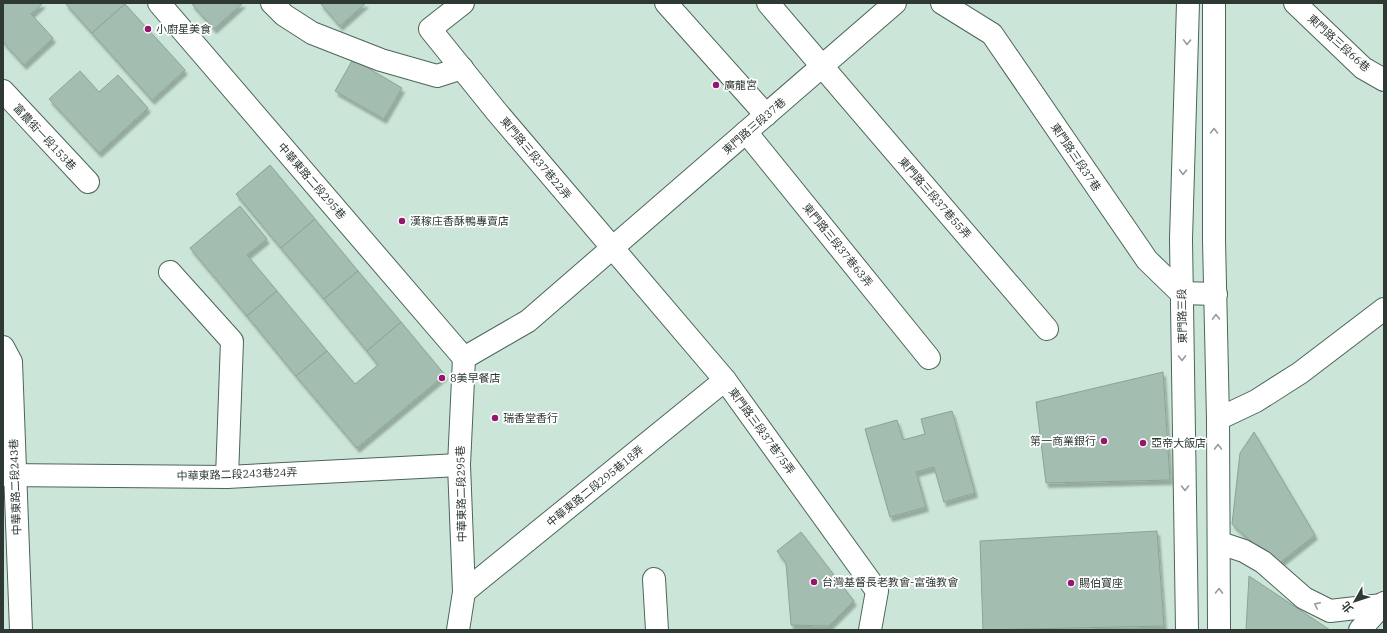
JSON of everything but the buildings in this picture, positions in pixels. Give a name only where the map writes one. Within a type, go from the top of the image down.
[{"type":"street","name":"中華東路二段295巷","points":[[159,3],[464,358],[459,465],[464,592],[458,630]]},
{"type":"street","points":[[272,3],[284,15],[312,33],[381,60],[437,76],[462,68]]},
{"type":"street","name":"東門路三段37巷22弄","points":[[463,3],[430,29],[612,247]]},
{"type":"street","points":[[666,3],[766,115]]},
{"type":"street","name":"東門路三段37巷55弄","points":[[768,3],[1047,329]]},
{"type":"street","name":"東門路三段37巷","points":[[464,358],[528,321],[895,3]]},
{"type":"street","name":"東門路三段37巷","points":[[942,3],[992,34],[1147,260],[1181,293]]},
{"type":"street","name":"東門路三段","points":[[1188,3],[1180,239],[1188,630]]},
{"type":"street","points":[[1214,3],[1214,240],[1220,542],[1219,630]]},
{"type":"street","name":"東門路三段66巷","points":[[1295,3],[1363,68],[1384,80]]},
{"type":"street","name":"富農街一段153巷","points":[[3,91],[88,182]]},
{"type":"street","name":"東門路三段37巷63弄","points":[[746,132],[929,358]]},
{"type":"street","name":"東門路三段37巷75弄","points":[[612,247],[725,380],[877,591],[870,630]]},
{"type":"street","points":[[170,272],[232,341],[227,477]]},
{"type":"street","points":[[1181,293],[1216,294]]},
{"type":"street","points":[[1218,419],[1256,401],[1300,373],[1384,308]]},
{"type":"street","name":"中華東路二段243巷","points":[[3,347],[11,362],[9,475],[21,630]]},
{"type":"street","name":"中華東路二段295巷18弄","points":[[464,592],[725,380]]},
{"type":"street","name":"中華東路二段243巷24弄","points":[[9,475],[227,477],[459,465]]},
{"type":"street","points":[[1220,542],[1244,551],[1263,562],[1304,598],[1330,611],[1383,604]]},
{"type":"street","points":[[654,579],[657,630]]},
{"type":"street","points":[[1360,630],[1383,604]]},
{"type":"place","name":"小廚星美食","points":[[148,29]]},
{"type":"place","name":"廣龍宮","points":[[716,85]]},
{"type":"place","name":"漢稼庄香酥鴨專賣店","points":[[402,221]]},
{"type":"place","name":"8美早餐店","points":[[442,378]]},
{"type":"place","name":"瑞香堂香行","points":[[495,418]]},
{"type":"place","name":"第一商業銀行","points":[[1104,441]]},
{"type":"place","name":"亞帝大飯店","points":[[1143,443]]},
{"type":"place","name":"台灣基督長老教會-富強教會","points":[[814,582]]},
{"type":"place","name":"賜伯寶座","points":[[1071,583]]}]
